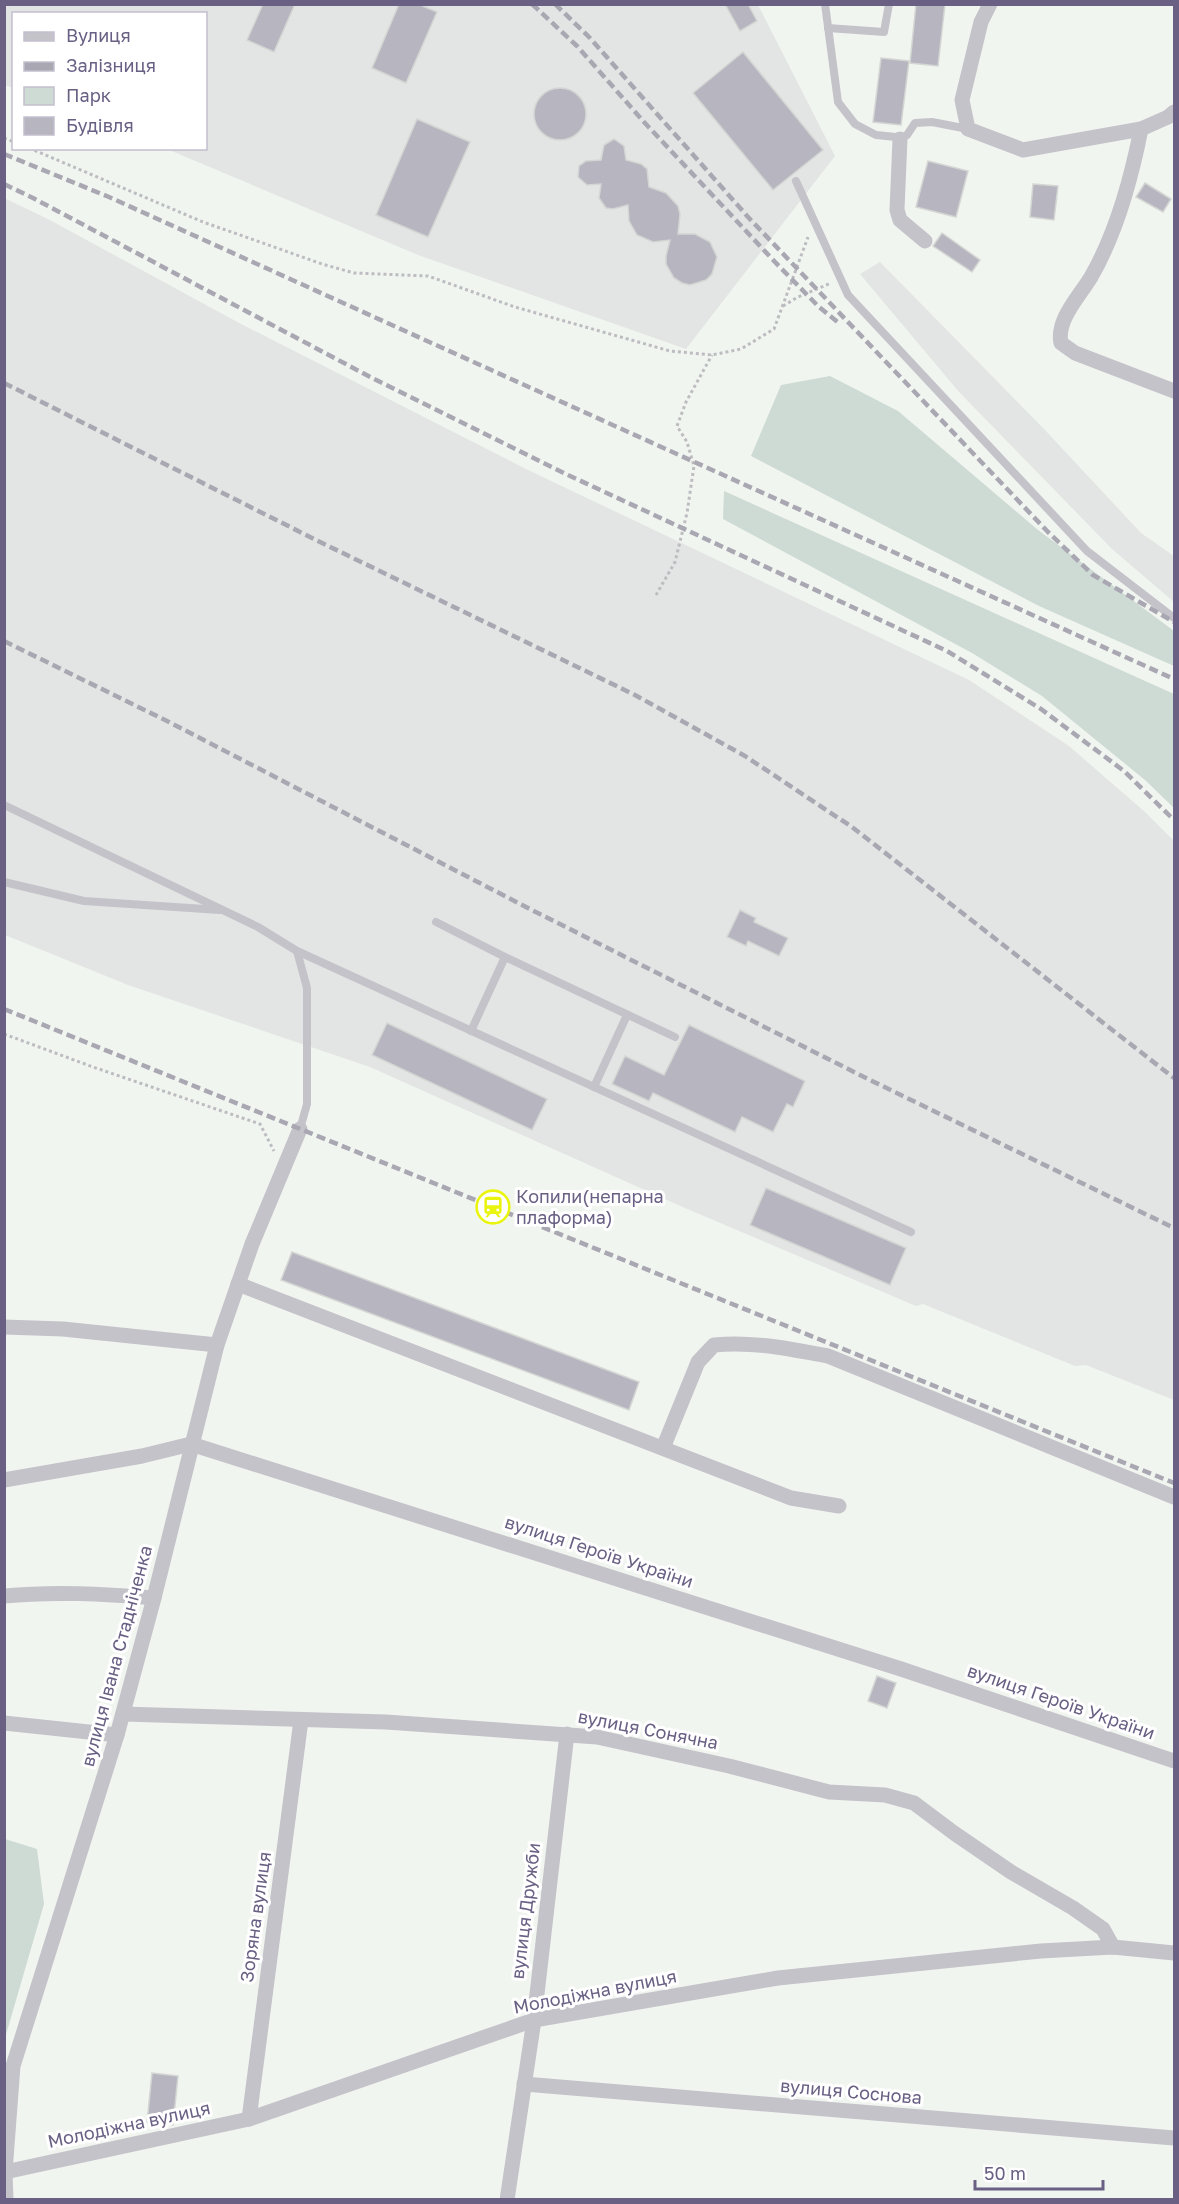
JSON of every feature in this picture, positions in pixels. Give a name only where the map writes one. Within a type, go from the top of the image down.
[{"type":"street","points":[[990,4],[981,22],[962,100],[968,129],[1023,150],[1141,129],[1174,112]]},
{"type":"street","points":[[1141,129],[1133,170],[1102,256],[1063,321],[1059,333],[1061,343],[1075,353],[1174,391]]},
{"type":"street","points":[[900,139],[897,210],[900,220],[925,241]]},
{"type":"street","name":"вулиця Івана Стадніченка","points":[[6,2199],[5,2172],[13,2066],[123,1714],[217,1345],[252,1244],[300,1129]]},
{"type":"street","points":[[238,1284],[791,1498],[839,1506]]},
{"type":"street","points":[[4,1327],[63,1329],[217,1345]]},
{"type":"street","points":[[663,1448],[698,1362],[714,1345],[774,1346],[828,1356],[1174,1497]]},
{"type":"street","points":[[4,1480],[142,1456],[191,1444]]},
{"type":"street","name":"вулиця Героїв України","points":[[191,1444],[665,1593],[1174,1761]]},
{"type":"street","points":[[4,1596],[37,1593],[87,1593],[154,1598]]},
{"type":"street","name":"вулиця Сонячна","points":[[123,1714],[386,1722],[597,1737],[729,1766],[829,1792],[885,1795],[914,1803],[1011,1872],[1072,1908],[1103,1929],[1113,1947]]},
{"type":"street","name":"Зоряна вулиця","points":[[249,2119],[302,1720]]},
{"type":"street","points":[[4,1723],[117,1735]]},
{"type":"street","name":"вулиця Дружби","points":[[507,2199],[534,2020],[567,1734]]},
{"type":"street","name":"Молодіжна вулиця","points":[[5,2172],[249,2119],[534,2020],[778,1978],[1030,1952],[1113,1947],[1174,1953]]},
{"type":"street","name":"вулиця Соснова","points":[[524,2084],[1174,2138]]},
{"type":"lane","points":[[825,4],[838,102],[855,124],[876,135],[900,139],[907,135],[915,123],[933,122],[968,129]]},
{"type":"lane","points":[[828,28],[884,32],[889,4]]},
{"type":"lane","points":[[796,181],[848,295],[1087,551],[1174,618]]},
{"type":"lane","points":[[4,805],[258,927],[297,951],[911,1232]]},
{"type":"lane","points":[[4,882],[84,901],[223,911]]},
{"type":"lane","points":[[436,922],[675,1037]]},
{"type":"lane","points":[[297,951],[307,988],[307,1104],[300,1129]]},
{"type":"lane","points":[[471,1030],[505,957]]},
{"type":"lane","points":[[594,1087],[627,1015]]},
{"type":"path","points":[[34,150],[203,222],[322,264],[354,273],[428,276],[515,307],[670,351],[712,355],[741,349],[774,329],[814,221]]},
{"type":"path","points":[[782,306],[841,279]]},
{"type":"path","points":[[656,595],[675,562],[687,513],[694,466],[687,442],[677,426],[686,402],[712,355]]},
{"type":"path","points":[[4,1034],[260,1124],[282,1168]]},
{"type":"shaded area","points":[[5,5],[758,5],[835,156],[686,349],[418,255],[169,150],[207,150],[207,12],[12,12],[12,88],[5,85]]},
{"type":"shaded area","points":[[4,198],[48,219],[241,324],[526,469],[969,680],[1069,746],[1145,812],[1174,841],[1174,1400],[1086,1365],[1075,1366],[923,1304],[916,1306],[685,1208],[370,1067],[128,985],[5,935]]},
{"type":"shaded area","points":[[880,262],[1045,430],[1141,533],[1174,556],[1174,602],[1112,549],[959,392],[860,274]]},
{"type":"green space","points":[[830,376],[898,411],[1038,530],[1174,631],[1174,666],[1039,606],[751,456],[781,385]]},
{"type":"green space","points":[[724,491],[1174,694],[1174,808],[1145,780],[1042,696],[972,653],[723,519]]},
{"type":"green space","points":[[5,1839],[37,1849],[44,1904],[5,2038]]},
{"type":"building","points":[[263,4],[295,4],[274,52],[247,40]]},
{"type":"building","points":[[399,4],[418,4],[437,12],[406,83],[372,68]]},
{"type":"building","points":[[725,4],[748,4],[757,21],[740,31]]},
{"type":"building","points":[[916,4],[945,4],[938,66],[910,63]]},
{"type":"building","points":[[743,52],[823,150],[773,190],[693,93]]},
{"type":"building","points":[[881,58],[909,61],[901,125],[873,122]]},
{"type":"building","points":[[560,88],[570,90],[578,96],[584,104],[586,114],[584,124],[578,132],[570,138],[560,140],[550,138],[542,132],[536,124],[534,114],[536,104],[542,96],[550,90]]},
{"type":"building","points":[[417,119],[470,142],[428,237],[376,215]]},
{"type":"building","points":[[614,139],[624,146],[626,160],[641,164],[647,169],[649,187],[666,193],[678,206],[680,214],[678,234],[695,234],[710,242],[717,257],[712,274],[706,280],[690,285],[674,278],[666,264],[670,240],[653,242],[637,235],[629,221],[628,205],[613,209],[606,208],[599,198],[601,184],[587,185],[578,177],[579,166],[586,161],[601,160],[604,145]]},
{"type":"building","points":[[928,161],[968,171],[956,217],[916,207]]},
{"type":"building","points":[[1145,183],[1171,199],[1163,212],[1136,197]]},
{"type":"building","points":[[1033,184],[1058,186],[1054,220],[1030,217]]},
{"type":"building","points":[[942,233],[980,260],[972,272],[933,246]]},
{"type":"building","points":[[740,910],[756,918],[754,922],[788,938],[779,956],[748,941],[746,946],[727,937]]},
{"type":"building","points":[[387,1023],[547,1099],[532,1130],[372,1055]]},
{"type":"building","points":[[689,1025],[805,1081],[793,1107],[787,1104],[773,1132],[742,1117],[735,1132],[653,1093],[649,1101],[612,1084],[625,1056],[664,1075]]},
{"type":"building","points":[[766,1188],[906,1248],[890,1285],[750,1225]]},
{"type":"building","points":[[292,1252],[639,1382],[629,1410],[281,1280]]},
{"type":"building","points":[[877,1676],[896,1683],[887,1708],[868,1701]]},
{"type":"building","points":[[152,2073],[178,2076],[173,2125],[147,2122]]},
{"type":"railway","points":[[532,4],[577,46],[644,122],[775,262],[819,307],[840,324]]},
{"type":"railway","points":[[555,4],[590,38],[748,217],[1048,532],[1093,575],[1174,622]]},
{"type":"railway","points":[[4,154],[109,197],[1174,679]]},
{"type":"railway","points":[[4,184],[374,379],[568,475],[947,651],[1041,709],[1124,771],[1174,820]]},
{"type":"railway","points":[[4,383],[318,541],[635,695],[745,756],[852,827],[1174,1078]]},
{"type":"railway","points":[[4,641],[169,722],[526,907],[866,1078],[1174,1228]]},
{"type":"railway","points":[[4,1009],[1174,1483]]},
{"type":"place","name":"Копили(непарна плаформа)","points":[[493,1207]]}]
